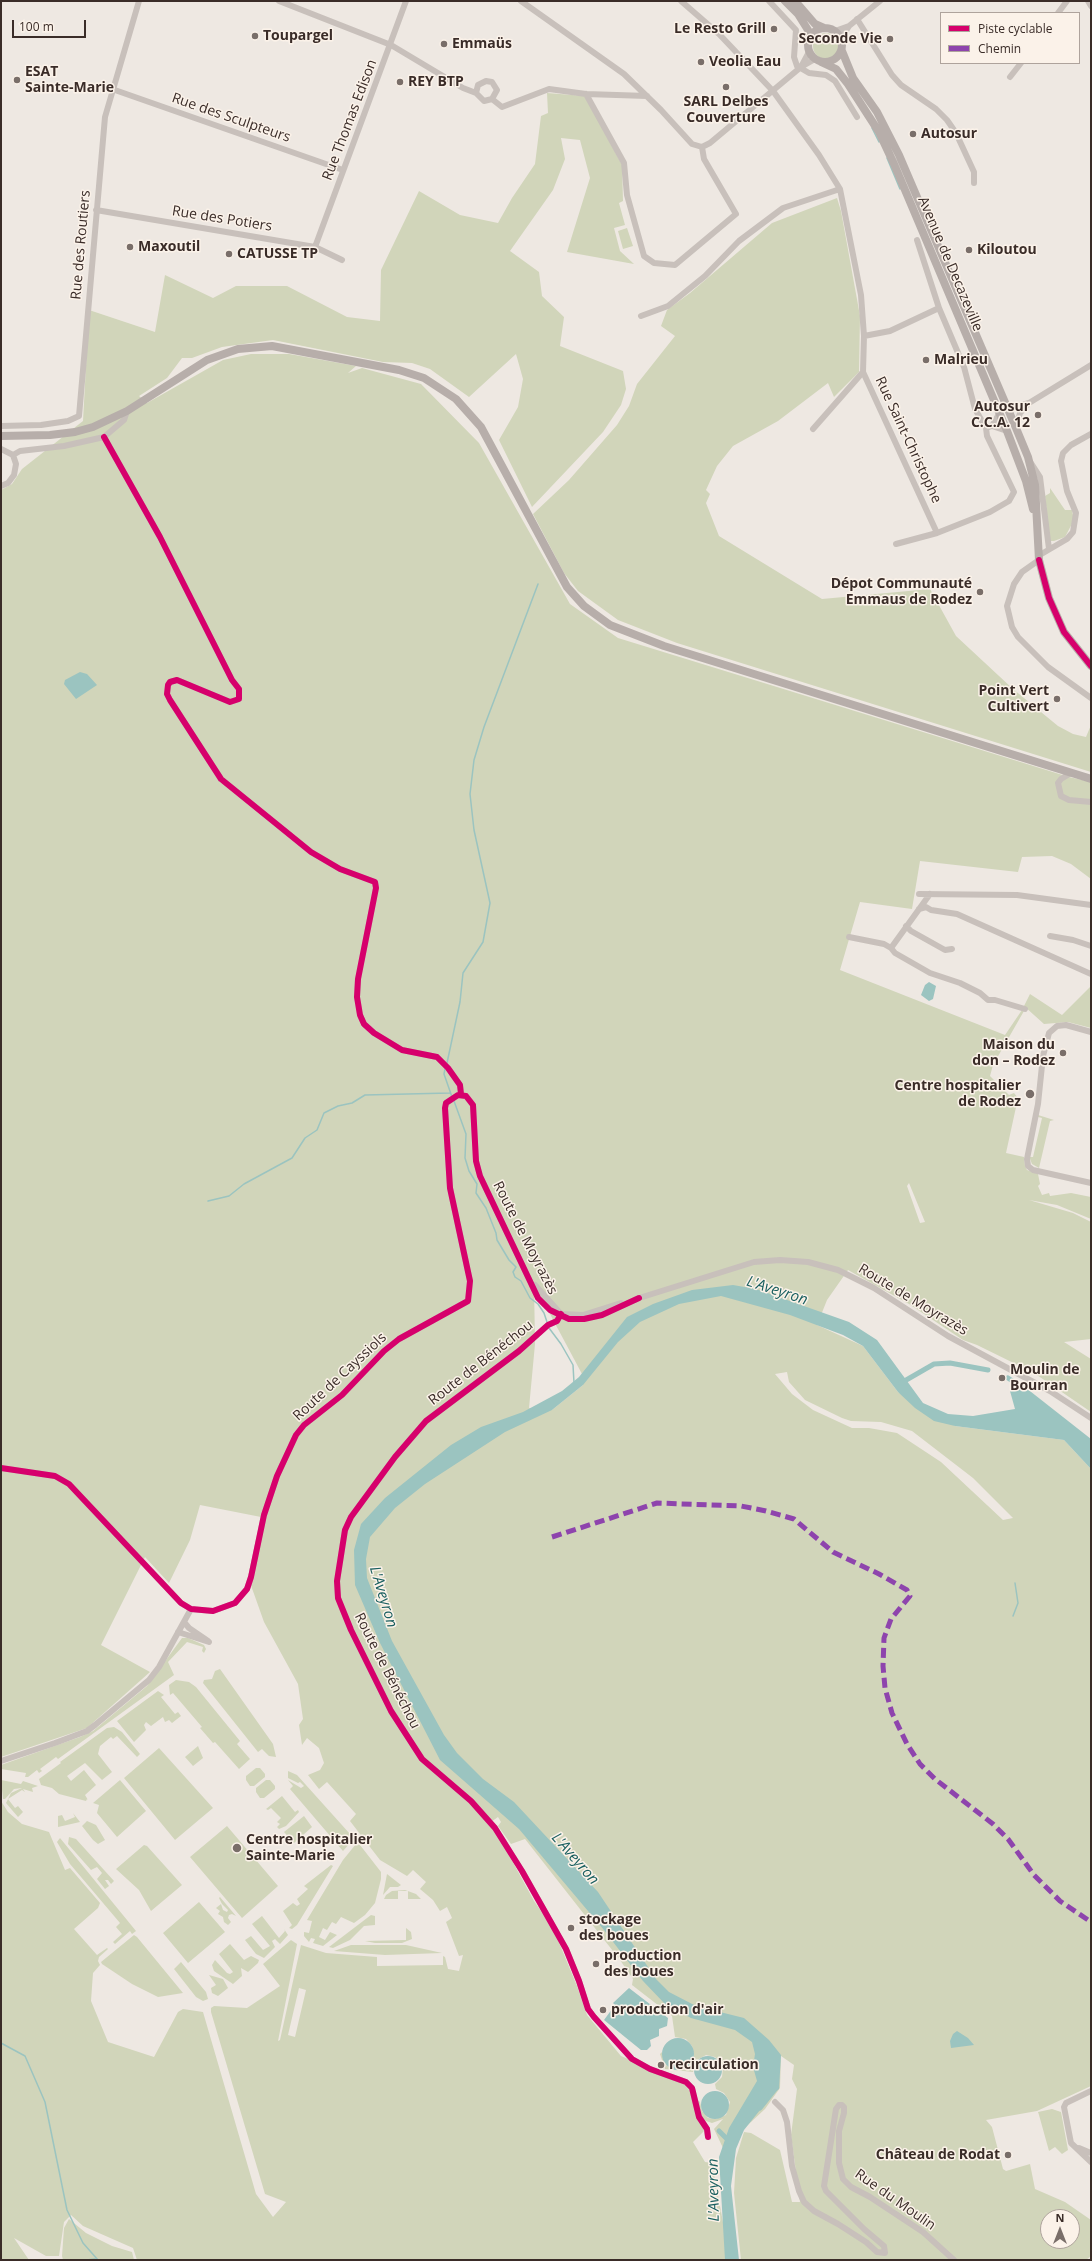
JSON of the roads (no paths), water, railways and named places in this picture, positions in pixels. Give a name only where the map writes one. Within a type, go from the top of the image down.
[{"type":"main road","points":[[785,1],[798,14],[808,30],[809,52],[818,61],[834,61],[842,51],[841,38],[835,31],[815,24],[795,1]]},
{"type":"main road","points":[[809,39],[815,32],[824,28]]},
{"type":"main road","name":"Avenue de Decazeville","points":[[842,51],[853,78],[876,112],[899,155],[1028,457],[1035,485],[1035,516],[1038,558],[1049,598],[1064,632],[1091,666]]},
{"type":"main road","name":"Avenue de Decazeville","points":[[818,61],[836,69],[864,107],[879,132],[1007,431],[1026,481],[1035,516]]},
{"type":"main road","points":[[1,436],[35,436],[75,432],[109,421],[207,360],[238,349],[272,346],[351,359],[399,370],[424,378],[456,399],[481,427],[567,587],[584,606],[610,624],[664,646],[1091,779]]},
{"type":"street","name":"Rue des Routiers","points":[[1,426],[41,425],[68,421],[79,416],[105,117],[139,1]]},
{"type":"street","points":[[279,1],[391,45],[463,88],[476,93],[484,101],[492,100],[502,107],[549,89],[586,94],[647,96]]},
{"type":"street","name":"Rue Thomas Edison","points":[[315,247],[406,1]]},
{"type":"street","points":[[521,1],[618,70],[647,96],[692,144],[702,147],[710,143],[801,68],[818,61]]},
{"type":"street","name":"Rue Saint-Christophe","points":[[681,1],[719,34],[773,91],[819,155],[840,189],[861,295],[864,336],[863,372],[937,533]]},
{"type":"street","points":[[769,1],[796,30],[794,58],[797,66],[809,73],[826,75],[835,81],[857,117]]},
{"type":"street","points":[[841,38],[849,26],[880,1]]},
{"type":"street","points":[[1059,12],[1067,1]]},
{"type":"street","points":[[1088,1],[1091,6]]},
{"type":"street","points":[[857,19],[892,75],[901,85],[936,109],[947,120],[956,133],[974,172],[974,183]]},
{"type":"street","points":[[835,31],[849,26]]},
{"type":"street","points":[[801,68],[809,52]]},
{"type":"street","points":[[1010,77],[1020,64]]},
{"type":"street","points":[[476,93],[480,83],[489,81],[494,84],[497,90],[492,100]]},
{"type":"street","name":"Rue des Sculpteurs","points":[[112,89],[343,170]]},
{"type":"street","points":[[586,94],[624,163],[627,196],[644,256],[654,263],[675,265],[736,214],[704,159],[702,147]]},
{"type":"street","points":[[641,316],[668,306],[705,276],[739,240],[783,208],[840,189]]},
{"type":"street","name":"Rue des Potiers","points":[[96,210],[315,247],[342,260]]},
{"type":"street","points":[[917,240],[939,308],[964,367],[975,409],[989,427],[1007,431]]},
{"type":"street","points":[[864,336],[890,331],[939,308]]},
{"type":"street","points":[[1008,409],[1029,403],[1091,365]]},
{"type":"street","points":[[814,429],[863,372]]},
{"type":"street","points":[[1016,428],[1020,413],[1029,403]]},
{"type":"street","points":[[13,455],[20,451],[64,446],[104,437],[124,420],[127,410]]},
{"type":"street","points":[[896,544],[910,542],[937,533],[990,512],[1009,501],[1014,492],[989,440],[989,427],[999,414]]},
{"type":"street","points":[[1091,434],[1071,445],[1063,453],[1061,461],[1067,491],[1076,513],[1076,523],[1072,532],[1067,539],[1049,548],[1022,572],[1014,584],[1007,606],[1012,627],[1018,638],[1048,667],[1091,698]]},
{"type":"street","name":"Route de Moyrazès","points":[[104,437],[160,537],[232,680],[239,689],[239,699],[230,702],[177,680],[170,682],[168,685],[167,694],[170,700],[220,779],[311,852],[340,869],[375,882],[376,888],[358,979],[357,997],[360,1015],[364,1024],[374,1033],[402,1050],[427,1053],[437,1057],[446,1065],[460,1085],[459,1095],[466,1096],[473,1105],[476,1160],[480,1176],[531,1280],[561,1314],[583,1315],[754,1262],[780,1260],[808,1262],[838,1270],[869,1285],[948,1336],[1050,1391],[1091,1418]]},
{"type":"street","points":[[1,449],[13,455],[15,460],[14,475],[1,486]]},
{"type":"street","points":[[1028,457],[1040,477],[1049,548]]},
{"type":"street","points":[[1071,773],[1061,779],[1058,783],[1059,791],[1065,799],[1091,802]]},
{"type":"street","points":[[919,894],[1018,895],[1091,905]]},
{"type":"street","points":[[891,948],[930,894]]},
{"type":"street","points":[[919,909],[926,907],[931,910],[957,914],[1091,974]]},
{"type":"street","points":[[906,926],[945,950],[952,949]]},
{"type":"street","points":[[1050,936],[1074,940],[1091,946]]},
{"type":"street","points":[[849,937],[884,944],[891,948],[895,953],[930,973],[960,983],[980,993],[988,1000],[995,1000],[1025,1009]]},
{"type":"street","points":[[1091,1032],[1066,1025],[1057,1026],[1049,1033],[1043,1056],[1038,1104],[1027,1159],[1028,1166],[1033,1170],[1091,1182]]},
{"type":"street","name":"Route de Cayssiols","points":[[191,1609],[202,1611],[224,1608],[235,1603],[247,1589],[253,1571],[264,1515],[275,1482],[296,1435],[304,1425],[342,1395],[384,1351],[400,1339],[468,1301],[470,1281],[450,1188],[445,1108],[449,1100],[459,1095]]},
{"type":"street","name":"Route de Bénéchou","points":[[561,1314],[557,1321],[548,1325],[519,1350],[426,1421],[395,1457],[354,1513],[345,1530],[337,1582],[338,1598],[351,1630],[391,1711],[422,1759],[472,1801],[494,1828],[518,1865],[566,1949],[580,1981],[588,2009],[632,2059],[650,2069],[686,2082],[692,2088],[699,2117],[707,2129],[708,2137]]},
{"type":"street","points":[[1,1468],[55,1476],[69,1484],[182,1602],[191,1609],[159,1667],[149,1680],[95,1724],[86,1731],[1,1761]]},
{"type":"street","points":[[178,1632],[209,1642],[189,1628],[184,1622]]},
{"type":"street","points":[[1091,2091],[1066,2103],[1064,2107],[1071,2143],[1091,2162]]},
{"type":"street","name":"Rue du Moulin","points":[[775,2102],[783,2110],[787,2122],[792,2166],[799,2191],[804,2202],[814,2211],[849,2231],[877,2252],[885,2253],[884,2246],[864,2229],[826,2191],[824,2186],[836,2109],[838,2105],[842,2105],[844,2107],[844,2113],[839,2131],[839,2164],[843,2179],[852,2188],[870,2197],[923,2232],[954,2260]]},
{"type":"street","points":[[1078,2148],[1091,2153]]},
{"type":"water","points":[[80,672],[87,674],[97,685],[76,699],[64,684],[65,680]]},
{"type":"water","points":[[929,982],[936,986],[933,999],[929,1001],[921,995],[925,985]]},
{"type":"water","points":[[733,1285],[756,1289],[849,1322],[877,1340],[923,1403],[948,1414],[973,1416],[1015,1409],[1010,1391],[1015,1386],[1021,1384],[1091,1439],[1091,1469],[1064,1440],[955,1426],[934,1421],[915,1408],[898,1392],[863,1346],[843,1335],[790,1315],[721,1296],[679,1304],[640,1322],[618,1342],[583,1385],[552,1410],[505,1432],[425,1484],[395,1508],[370,1537],[366,1559],[367,1578],[392,1641],[444,1735],[457,1753],[483,1779],[514,1802],[598,1892],[656,1979],[669,1992],[696,2006],[744,2018],[769,2040],[781,2055],[779,2089],[774,2093],[772,2092],[764,2101],[764,2105],[744,2130],[736,2149],[731,2186],[739,2260],[725,2260],[719,2157],[729,2128],[757,2081],[753,2067],[755,2054],[752,2042],[735,2030],[691,2018],[665,2004],[643,1981],[604,1930],[519,1829],[440,1760],[380,1643],[355,1585],[354,1550],[361,1524],[385,1498],[451,1445],[481,1427],[523,1412],[562,1391],[579,1377],[627,1317],[653,1304],[692,1290]]},
{"type":"water","points":[[629,1988],[668,2018],[667,2026],[659,2029],[659,2036],[650,2040],[651,2046],[647,2050],[641,2050],[604,2020],[615,2005],[613,2003]]},
{"type":"water","points":[[957,2031],[968,2038],[974,2045],[951,2048],[950,2041],[953,2034]]},
{"type":"water","points":[[678,2038],[684,2039],[691,2045],[694,2054],[693,2060],[687,2067],[678,2070],[672,2069],[665,2063],[662,2054],[663,2048],[669,2041]]},
{"type":"water","points":[[708,2056],[718,2060],[722,2070],[718,2080],[708,2084],[698,2080],[694,2070],[698,2060]]},
{"type":"water","points":[[715,2091],[725,2095],[729,2105],[725,2115],[715,2119],[705,2115],[701,2105],[705,2095]]},
{"type":"waterway","points":[[872,128],[879,142]]},
{"type":"waterway","points":[[887,158],[900,189]]},
{"type":"waterway","points":[[447,1063],[460,1002],[463,973],[483,942],[490,903],[474,830],[470,794],[474,760],[484,727],[538,584]]},
{"type":"waterway","points":[[445,1069],[444,1074],[452,1097]]},
{"type":"waterway","points":[[208,1201],[229,1196],[244,1184],[292,1158],[305,1138],[317,1130],[324,1113],[338,1106],[352,1103],[365,1095],[450,1093]]},
{"type":"waterway","points":[[454,1101],[466,1134],[465,1158],[469,1171],[477,1184],[476,1193],[486,1208],[496,1233],[497,1240],[509,1260],[516,1267],[513,1272],[515,1277],[521,1281],[530,1298],[538,1304],[544,1313],[547,1322]]},
{"type":"waterway","points":[[549,1328],[561,1344],[573,1365],[574,1383]]},
{"type":"waterway","points":[[901,1383],[934,1364],[950,1363],[988,1370]]},
{"type":"waterway","points":[[1008,1378],[1017,1384]]},
{"type":"waterway","points":[[1013,1616],[1018,1603],[1015,1583]]},
{"type":"waterway","points":[[1,2043],[25,2056],[45,2102],[67,2210],[83,2243],[98,2260]]},
{"type":"waterway","points":[[760,2108],[776,2088]]},
{"type":"waterway","points":[[719,2131],[730,2142]]},
{"type":"waterway","points":[[86,2260],[95,2259]]},
{"type":"place","name":"Le Resto Grill","points":[[774,29]]},
{"type":"place","name":"Toupargel","points":[[255,36]]},
{"type":"place","name":"Seconde Vie","points":[[890,39]]},
{"type":"place","name":"Emmaüs","points":[[444,44]]},
{"type":"place","name":"Veolia Eau","points":[[701,62]]},
{"type":"place","name":"ESAT Sainte-Marie","points":[[17,80]]},
{"type":"place","name":"REY BTP","points":[[400,82]]},
{"type":"place","name":"SARL Delbes Couverture","points":[[726,87]]},
{"type":"place","name":"Autosur","points":[[913,134]]},
{"type":"place","name":"Maxoutil","points":[[130,247]]},
{"type":"place","name":"Kiloutou","points":[[969,250]]},
{"type":"place","name":"CATUSSE TP","points":[[229,254]]},
{"type":"place","name":"Malrieu","points":[[926,360]]},
{"type":"place","name":"Autosur C.C.A. 12","points":[[1038,415]]},
{"type":"place","name":"Dépot Communauté Emmaus de Rodez","points":[[980,592]]},
{"type":"place","name":"Point Vert Cultivert","points":[[1057,699]]},
{"type":"place","name":"Maison du don – Rodez","points":[[1063,1053]]},
{"type":"place","name":"Centre hospitalier de Rodez","points":[[1030,1094]]},
{"type":"place","name":"Moulin de Bourran","points":[[1002,1378]]},
{"type":"place","name":"Centre hospitalier Sainte-Marie","points":[[237,1848]]},
{"type":"place","name":"stockage des boues","points":[[571,1928]]},
{"type":"place","name":"production des boues","points":[[596,1964]]},
{"type":"place","name":"production d'air","points":[[603,2010]]},
{"type":"place","name":"recirculation","points":[[661,2065]]},
{"type":"place","name":"Château de Rodat","points":[[1008,2155]]},
{"type":"water label","name":"L'Aveyron","points":[[777,1291]]},
{"type":"water label","name":"L'Aveyron","points":[[383,1597]]},
{"type":"water label","name":"L'Aveyron","points":[[575,1859]]},
{"type":"water label","name":"L'Aveyron","points":[[714,2190]]}]
